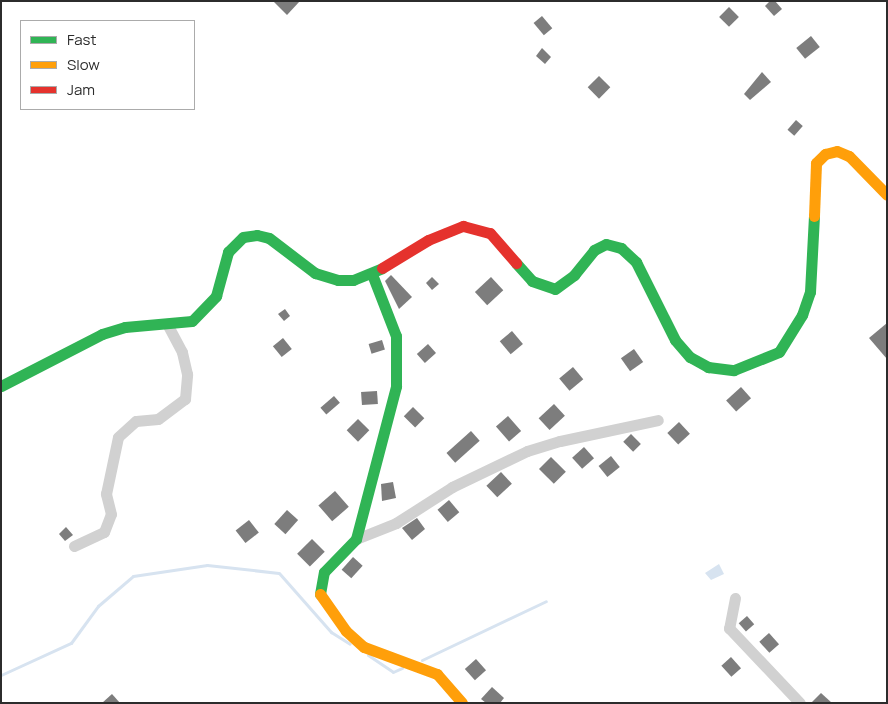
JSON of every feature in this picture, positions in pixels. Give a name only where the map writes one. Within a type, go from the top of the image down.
[{"type":"main road","points":[[1,386],[102,334],[125,327],[192,321],[206,310],[222,280],[228,252],[243,237],[257,235],[268,238],[315,272],[338,280],[353,280],[372,274],[428,240],[463,226],[490,232],[532,281],[549,289],[563,285],[574,276],[594,250],[606,244],[621,248],[636,262],[648,282],[675,340],[690,357],[708,367],[734,370],[779,352],[802,315],[810,292],[816,163],[825,154],[837,151],[849,156],[887,195]]},
{"type":"main road","points":[[372,274],[396,336],[396,386],[386,434],[356,539],[324,572],[319,587],[321,598],[364,647],[437,674],[456,693],[462,703]]},
{"type":"street","points":[[74,546],[104,532],[111,514],[106,494],[118,437],[136,421],[158,419],[185,399],[187,374],[182,352],[167,324]]},
{"type":"street","points":[[356,539],[396,523],[452,487],[527,451],[658,420]]},
{"type":"street","points":[[734,598],[729,628],[800,703]]},
{"type":"shaded area","points":[[719,564],[724,574],[711,580],[705,573]]},
{"type":"building","points":[[273,1],[300,1],[287,15]]},
{"type":"building","points":[[770,1],[775,1],[782,9],[774,16],[765,6]]},
{"type":"building","points":[[729,7],[739,17],[729,27],[719,17]]},
{"type":"building","points":[[542,16],[552,28],[544,35],[534,23]]},
{"type":"building","points":[[811,36],[820,47],[805,59],[796,48]]},
{"type":"building","points":[[542,48],[551,57],[545,64],[536,56]]},
{"type":"building","points":[[762,72],[771,82],[750,100],[744,94]]},
{"type":"building","points":[[599,76],[610,87],[599,99],[588,87]]},
{"type":"building","points":[[796,120],[803,126],[794,136],[787,130]]},
{"type":"building","points":[[391,275],[412,297],[399,309],[385,281]]},
{"type":"building","points":[[432,277],[439,284],[432,290],[426,283]]},
{"type":"building","points":[[491,277],[503,290],[487,305],[475,292]]},
{"type":"building","points":[[285,309],[290,316],[284,321],[278,314]]},
{"type":"building","points":[[887,323],[887,359],[869,338]]},
{"type":"building","points":[[512,331],[523,344],[511,354],[500,341]]},
{"type":"building","points":[[283,338],[292,349],[282,357],[273,346]]},
{"type":"building","points":[[382,340],[385,350],[372,354],[369,344]]},
{"type":"building","points":[[428,344],[436,353],[425,363],[417,354]]},
{"type":"building","points":[[634,349],[643,362],[630,371],[621,358]]},
{"type":"building","points":[[573,367],[583,379],[569,391],[559,379]]},
{"type":"building","points":[[741,387],[751,398],[736,412],[726,400]]},
{"type":"building","points":[[377,391],[378,404],[362,405],[361,392]]},
{"type":"building","points":[[334,396],[340,403],[326,415],[320,408]]},
{"type":"building","points":[[554,404],[565,416],[550,430],[539,418]]},
{"type":"building","points":[[413,407],[424,418],[415,428],[404,416]]},
{"type":"building","points":[[508,416],[521,431],[509,442],[496,426]]},
{"type":"building","points":[[358,419],[369,430],[358,442],[347,430]]},
{"type":"building","points":[[679,422],[690,434],[678,445],[667,433]]},
{"type":"building","points":[[471,431],[480,441],[455,463],[446,453]]},
{"type":"building","points":[[631,434],[641,444],[633,452],[623,442]]},
{"type":"building","points":[[584,447],[594,458],[582,469],[572,458]]},
{"type":"building","points":[[611,456],[620,467],[607,477],[599,466]]},
{"type":"building","points":[[551,457],[566,472],[554,484],[539,469]]},
{"type":"building","points":[[501,472],[512,484],[497,497],[486,486]]},
{"type":"building","points":[[393,482],[396,498],[382,501],[381,484]]},
{"type":"building","points":[[335,491],[349,507],[332,521],[318,505]]},
{"type":"building","points":[[449,500],[459,512],[448,522],[438,510]]},
{"type":"building","points":[[287,510],[298,520],[285,534],[274,524]]},
{"type":"building","points":[[417,518],[425,529],[412,540],[402,528]]},
{"type":"building","points":[[249,520],[259,533],[245,543],[236,530]]},
{"type":"building","points":[[66,527],[73,535],[65,541],[59,534]]},
{"type":"building","points":[[312,539],[325,552],[310,567],[297,554]]},
{"type":"building","points":[[353,557],[363,566],[351,578],[342,570]]},
{"type":"building","points":[[747,616],[754,624],[746,632],[739,623]]},
{"type":"building","points":[[769,633],[779,644],[769,653],[759,642]]},
{"type":"building","points":[[731,657],[741,668],[731,677],[721,666]]},
{"type":"building","points":[[476,659],[486,670],[475,680],[465,669]]},
{"type":"building","points":[[492,687],[504,698],[500,703],[486,703],[481,699]]},
{"type":"building","points":[[821,693],[832,703],[811,703]]},
{"type":"building","points":[[112,694],[120,703],[102,703]]},
{"type":"waterway","points":[[1,675],[71,643],[98,606],[133,576],[207,565],[279,573],[331,632],[350,644]]},
{"type":"waterway","points":[[422,660],[546,601]]},
{"type":"waterway","points":[[368,655],[393,672],[402,668]]},
{"type":"traffic: fast","points":[[516,263],[532,281],[555,289],[574,275],[594,250],[606,244],[621,248],[636,262],[675,340],[690,357],[708,367],[734,370],[779,352],[802,315],[810,292],[814,216]]},
{"type":"traffic: fast","points":[[1,386],[102,334],[125,327],[192,321],[216,296],[228,252],[243,237],[257,235],[269,238],[315,273],[338,280],[353,280],[382,268]]},
{"type":"traffic: fast","points":[[320,594],[324,572],[356,539],[396,386],[396,336],[372,274]]},
{"type":"traffic: slow","points":[[814,216],[816,163],[825,154],[837,151],[849,156],[887,195]]},
{"type":"traffic: slow","points":[[320,594],[346,631],[364,647],[437,674],[462,703]]},
{"type":"traffic: jam","points":[[382,268],[428,240],[463,226],[490,233],[516,263]]}]
